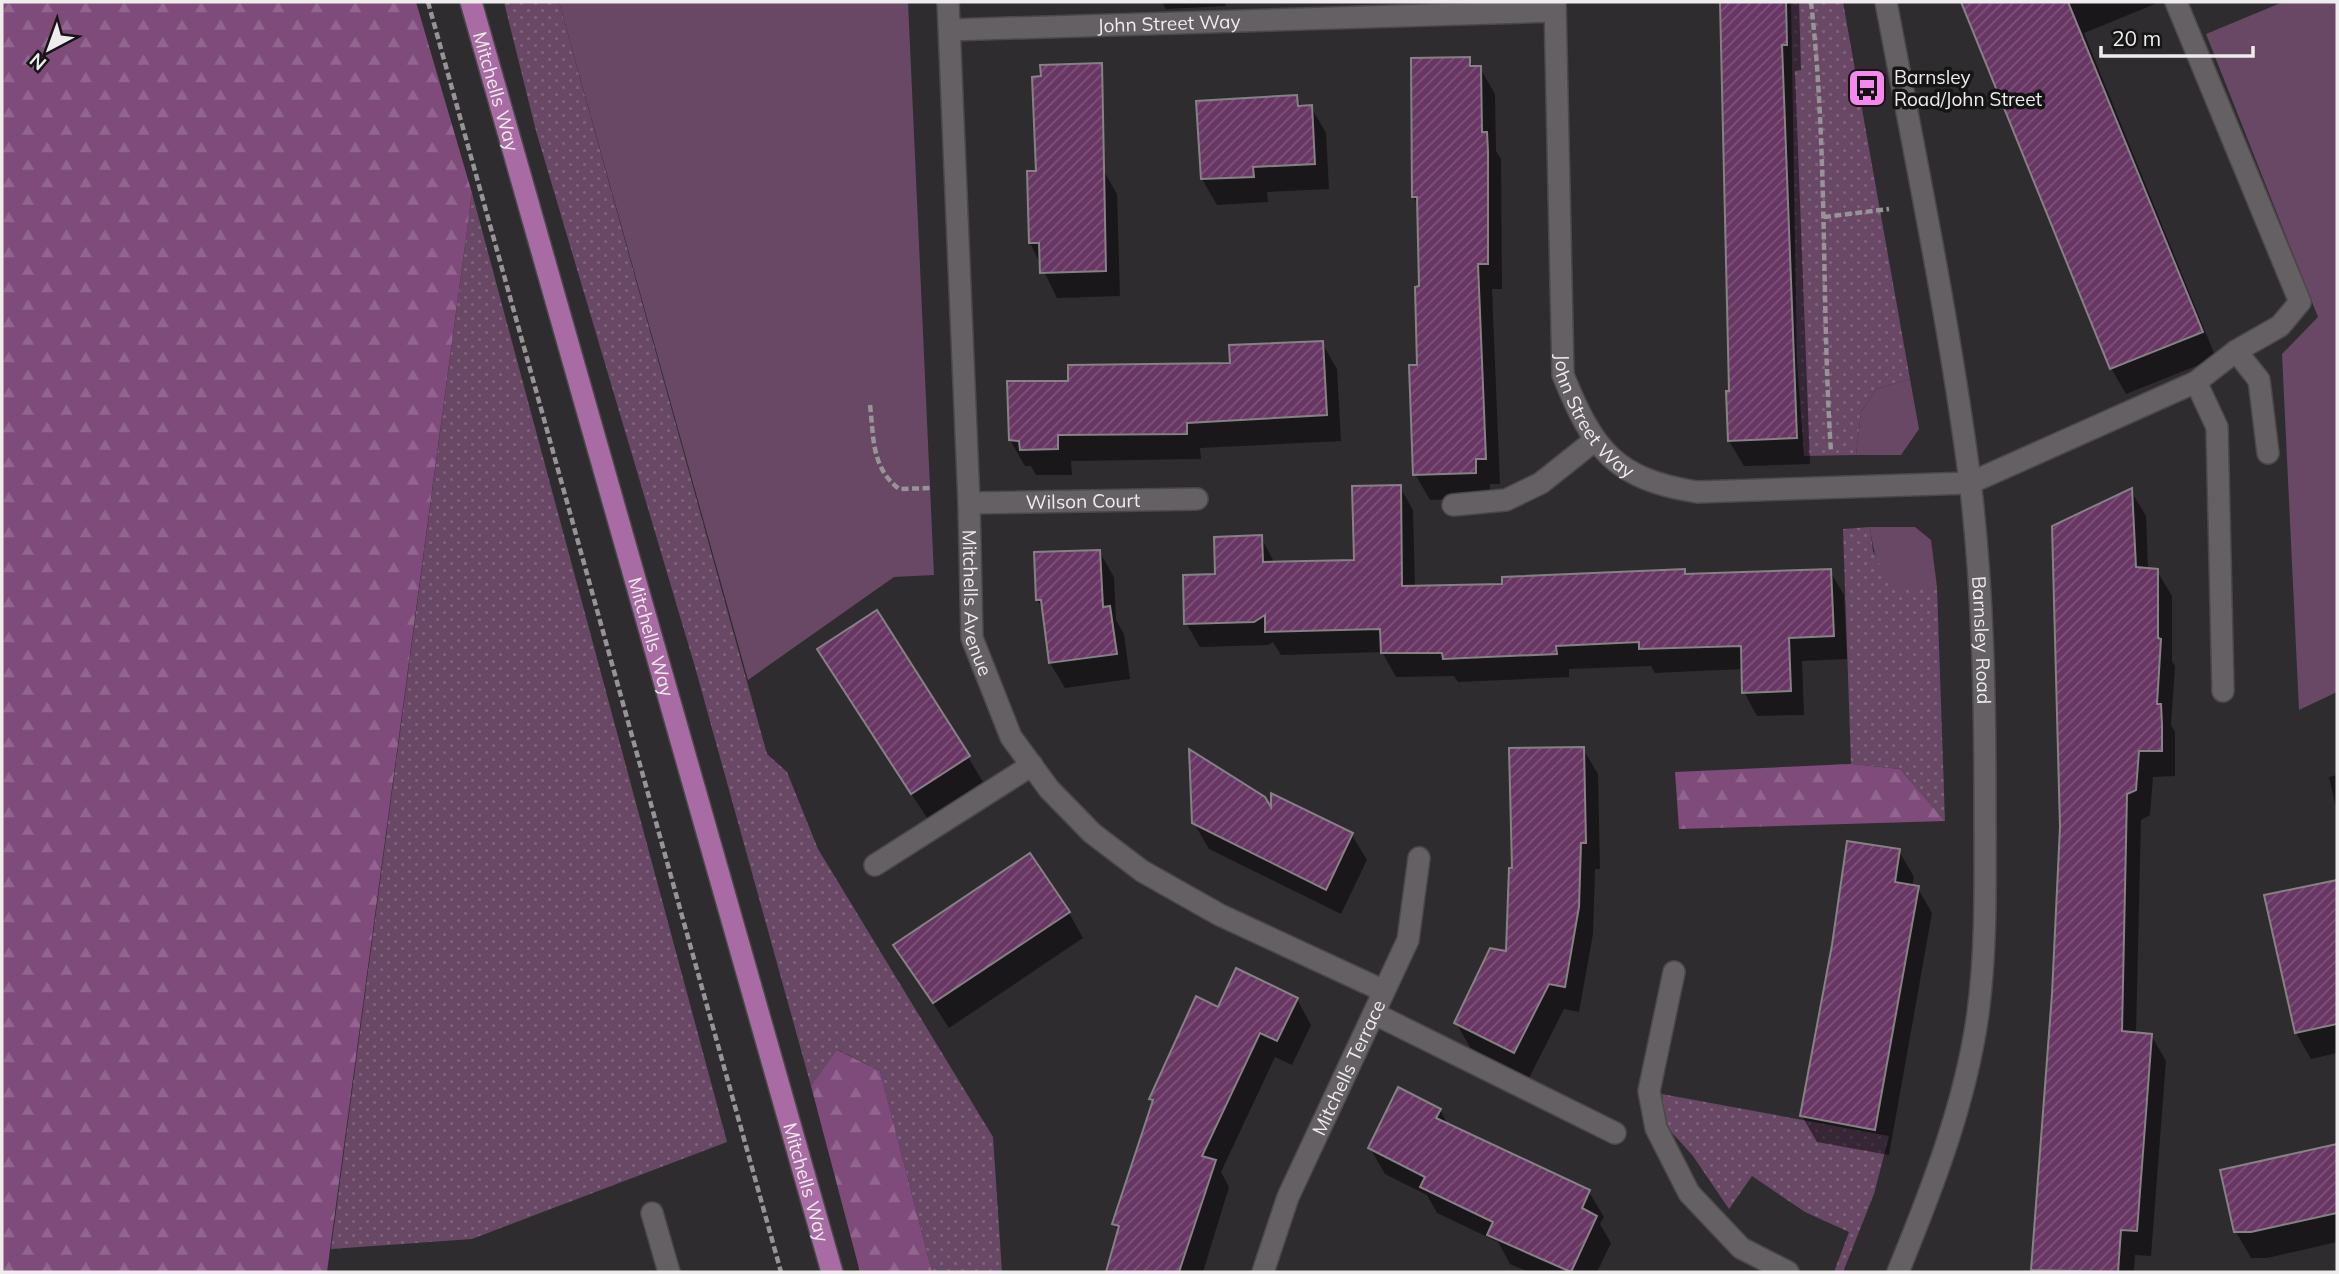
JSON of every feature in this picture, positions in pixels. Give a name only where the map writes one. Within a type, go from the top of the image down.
[{"type":"main road","name":"Mitchells Way","points":[[471,2],[832,1272]]},
{"type":"street","name":"Mitchells Avenue","points":[[948,2],[972,638],[1011,737],[1049,789],[1092,833],[1142,871],[1220,915],[1384,991]]},
{"type":"street","name":"Barnsley Road","points":[[1886,2],[1946,324],[1970,483],[1982,623],[1985,768],[1985,879],[1978,1013],[1955,1115],[1931,1192],[1898,1272]]},
{"type":"street","points":[[1970,483],[2196,382],[2236,351],[2280,326],[2300,302],[2176,2]]},
{"type":"street","name":"John Street Way","points":[[950,30],[1282,10],[1555,6],[1563,374],[1581,420],[1595,440],[1617,463],[1657,486],[1697,492],[1970,483]]},
{"type":"street","points":[[2236,351],[2259,380],[2268,453]]},
{"type":"street","points":[[2196,382],[2217,427],[2223,691]]},
{"type":"street","points":[[1453,505],[1506,500],[1541,483],[1595,440]]},
{"type":"street","name":"Wilson Court","points":[[969,503],[1197,499]]},
{"type":"street","points":[[875,865],[1032,765]]},
{"type":"street","name":"Mitchells Terrace","points":[[1263,1272],[1289,1197],[1408,940],[1419,858]]},
{"type":"street","points":[[1674,972],[1649,1091],[1656,1128],[1689,1193],[1741,1248],[1788,1272]]},
{"type":"street","points":[[1374,1014],[1615,1133]]},
{"type":"street","points":[[652,1213],[669,1272]]},
{"type":"path","points":[[428,2],[781,1272]]},
{"type":"path","points":[[1811,2],[1818,64],[1824,217],[1824,349],[1834,487]]},
{"type":"path","points":[[1824,217],[1881,210]]},
{"type":"path","points":[[870,405],[877,464],[884,477],[899,489],[918,488]]},
{"type":"shaded area","points":[[504,2],[559,2],[767,754],[787,772],[818,849],[993,1137],[1002,1272],[932,1272],[880,1071],[838,1050],[811,1086],[695,667],[536,131]]},
{"type":"shaded area","points":[[559,2],[908,2],[934,575],[894,577],[748,680]]},
{"type":"shaded area","points":[[1791,2],[1843,2],[1910,379],[1876,389],[1861,412],[1856,455],[1804,456],[1797,361]]},
{"type":"shaded area","points":[[2283,2],[2337,2],[2337,692],[2299,710],[2282,354],[2318,317],[2206,34]]},
{"type":"shaded area","points":[[472,193],[727,1142],[472,1239],[331,1249]]},
{"type":"shaded area","points":[[1910,379],[1919,429],[1901,455],[1856,455],[1861,412],[1876,389]]},
{"type":"shaded area","points":[[1870,527],[1873,551],[1895,587],[1937,587],[1945,821],[1900,769],[1851,764],[1843,529]]},
{"type":"shaded area","points":[[1870,527],[1915,527],[1931,540],[1937,587],[1895,587],[1877,560]]},
{"type":"shaded area","points":[[1662,1094],[1889,1136],[1874,1194],[1843,1272],[1834,1272],[1849,1232],[1805,1212],[1752,1176],[1729,1209],[1693,1156],[1665,1125]]},
{"type":"green space","points":[[2,2],[416,2],[472,193],[327,1272],[2,1272]]},
{"type":"green space","points":[[1851,764],[1900,769],[1945,821],[1679,829],[1675,772]]},
{"type":"green space","points":[[837,1050],[880,1071],[932,1272],[860,1272],[811,1086]]},
{"type":"building","points":[[1720,2],[1786,2],[1787,45],[1782,45],[1797,438],[1728,441]]},
{"type":"building","points":[[1961,2],[2068,2],[2203,332],[2110,369]]},
{"type":"building","points":[[1470,57],[1470,66],[1481,66],[1482,132],[1487,132],[1488,151],[1488,264],[1478,264],[1486,459],[1476,459],[1476,473],[1413,475],[1409,365],[1417,365],[1415,287],[1419,286],[1417,197],[1412,197],[1411,58]]},
{"type":"building","points":[[1102,63],[1106,271],[1040,273],[1039,243],[1029,243],[1027,171],[1036,171],[1032,77],[1041,76],[1040,65]]},
{"type":"building","points":[[1297,95],[1298,106],[1312,105],[1315,164],[1253,167],[1254,177],[1201,179],[1196,101]]},
{"type":"building","points":[[1323,341],[1327,415],[1187,423],[1187,434],[1058,435],[1058,449],[1020,450],[1019,441],[1009,440],[1007,381],[1068,381],[1068,365],[1230,363],[1229,345]]},
{"type":"building","points":[[1401,485],[1402,586],[1502,584],[1502,577],[1685,569],[1685,574],[1831,569],[1834,636],[1789,638],[1791,691],[1742,693],[1741,646],[1639,649],[1639,642],[1556,646],[1557,654],[1443,659],[1442,653],[1381,653],[1380,629],[1265,632],[1265,615],[1254,622],[1184,624],[1183,575],[1215,574],[1214,537],[1262,535],[1263,562],[1354,560],[1352,486]]},
{"type":"building","points":[[2132,488],[2136,567],[2158,569],[2158,638],[2161,639],[2157,704],[2161,704],[2162,725],[2162,751],[2139,751],[2136,790],[2127,794],[2122,1031],[2152,1034],[2137,1231],[2121,1230],[2118,1272],[2031,1270],[2052,994],[2060,827],[2052,526]]},
{"type":"building","points":[[1100,550],[1103,607],[1110,606],[1117,654],[1049,663],[1041,600],[1036,600],[1034,552]]},
{"type":"building","points":[[877,610],[970,756],[911,794],[817,649]]},
{"type":"building","points":[[1584,747],[1586,843],[1581,843],[1579,907],[1565,987],[1549,984],[1514,1053],[1454,1023],[1490,948],[1506,951],[1509,868],[1512,868],[1509,748]]},
{"type":"building","points":[[1189,749],[1265,797],[1271,807],[1271,793],[1353,833],[1326,890],[1192,823]]},
{"type":"building","points":[[1847,841],[1900,849],[1895,882],[1919,886],[1875,1130],[1800,1116],[1832,945]]},
{"type":"building","points":[[1030,853],[1070,912],[933,1003],[893,945]]},
{"type":"building","points":[[2337,880],[2337,1024],[2295,1033],[2264,895]]},
{"type":"building","points":[[1236,968],[1298,998],[1277,1041],[1260,1033],[1202,1156],[1216,1160],[1179,1272],[1106,1272],[1119,1226],[1112,1224],[1153,1100],[1149,1099],[1196,996],[1218,1007]]},
{"type":"building","points":[[1398,1087],[1441,1109],[1436,1118],[1590,1190],[1582,1208],[1597,1216],[1571,1272],[1487,1235],[1493,1222],[1420,1187],[1425,1177],[1368,1148]]},
{"type":"building","points":[[2337,1144],[2337,1213],[2251,1232],[2234,1232],[2220,1170]]},
{"type":"place","name":"Barnsley Road/John Street","points":[[1867,88]]}]
